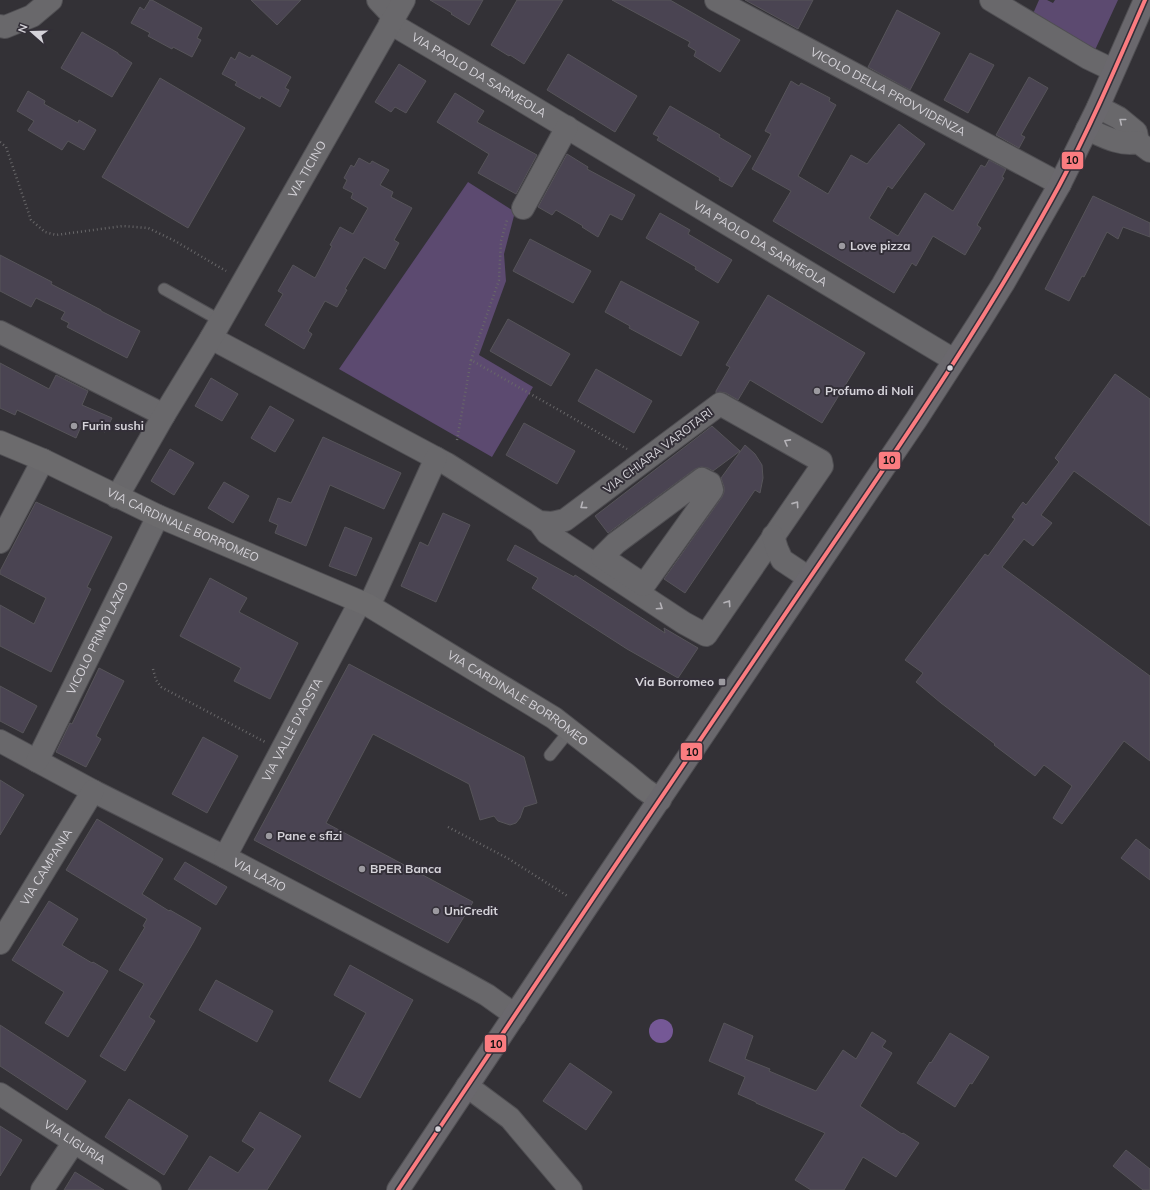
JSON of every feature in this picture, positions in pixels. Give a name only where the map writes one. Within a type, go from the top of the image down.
[{"type":"main road","points":[[398,1190],[916,420],[1003,284],[1060,184],[1098,107],[1113,70],[1146,0]]},
{"type":"street","points":[[0,26],[5,27],[32,16],[51,0]]},
{"type":"street","name":"VIA PAOLO DA SARMEOLA","points":[[378,0],[567,127],[954,360]]},
{"type":"street","name":"VICOLO DELLA PROVVIDENZA","points":[[716,0],[1060,184]]},
{"type":"street","points":[[991,0],[1088,58],[1113,70]]},
{"type":"street","name":"VIA TICINO","points":[[117,497],[164,415],[216,330],[396,13]]},
{"type":"street","points":[[1098,107],[1119,118],[1136,132],[1144,147]]},
{"type":"street","points":[[523,208],[567,127]]},
{"type":"street","points":[[1087,129],[1111,140],[1144,147]]},
{"type":"street","points":[[216,330],[436,458],[374,595],[364,603]]},
{"type":"street","points":[[0,332],[164,415]]},
{"type":"street","name":"VIA CHIARA VAROTARI","points":[[436,458],[539,522],[546,533],[684,623],[706,635],[822,466],[821,461],[720,404],[565,520],[552,523],[539,522]]},
{"type":"street","name":"VIA CARDINALE BORROMEO","points":[[0,442],[43,460],[158,516],[364,603],[570,730],[660,800]]},
{"type":"street","points":[[0,542],[43,460]]},
{"type":"street","points":[[702,479],[710,483],[712,490],[644,585],[602,558],[616,543],[702,479]]},
{"type":"street","name":"VICOLO PRIMO LAZIO","points":[[37,761],[158,516]]},
{"type":"street","points":[[565,520],[565,538],[569,547]]},
{"type":"street","points":[[773,536],[782,560],[809,578]]},
{"type":"street","points":[[750,570],[769,561],[782,560]]},
{"type":"street","name":"VIA VALLE D'AOSTA","points":[[225,857],[364,603]]},
{"type":"street","name":"VIA LAZIO","points":[[0,741],[93,791],[225,857],[460,980],[487,995],[515,1015]]},
{"type":"street","name":"VIA CAMPANIA","points":[[0,943],[93,791]]},
{"type":"street","points":[[467,1086],[510,1118],[571,1190]]},
{"type":"street","name":"VIA LIGURIA","points":[[0,1094],[150,1190]]},
{"type":"street","points":[[42,1190],[74,1142]]},
{"type":"lane","points":[[164,289],[216,330]]},
{"type":"lane","points":[[550,755],[570,730]]},
{"type":"path","points":[[0,142],[6,147],[13,164],[31,220],[45,232],[56,235],[123,226],[148,228],[175,241],[227,271]]},
{"type":"path","points":[[457,440],[471,360],[499,280],[501,241],[509,213],[523,208]]},
{"type":"path","points":[[471,360],[633,452]]},
{"type":"path","points":[[153,669],[156,680],[161,687],[270,745]]},
{"type":"path","points":[[448,827],[510,858],[567,896]]},
{"type":"shaded area","points":[[1039,0],[1047,0],[1053,3],[1055,0],[1118,0],[1095,50],[1032,16]]},
{"type":"shaded area","points":[[468,182],[515,212],[504,254],[506,281],[479,355],[533,387],[492,457],[339,369]]},
{"type":"shaded area","points":[[661,1019],[670,1022],[673,1031],[670,1040],[661,1043],[652,1040],[649,1031],[652,1022]]},
{"type":"building","points":[[150,0],[202,28],[197,38],[201,40],[192,57],[173,47],[172,49],[148,36],[150,33],[131,23],[140,7],[144,10]]},
{"type":"building","points":[[251,0],[301,0],[277,25]]},
{"type":"building","points":[[430,0],[483,0],[469,25]]},
{"type":"building","points":[[517,0],[563,0],[524,64],[491,45]]},
{"type":"building","points":[[612,0],[670,0],[740,40],[720,72],[694,56],[696,51],[688,46],[690,42]]},
{"type":"building","points":[[745,0],[813,0],[798,29]]},
{"type":"building","points":[[897,10],[940,33],[910,90],[868,67]]},
{"type":"building","points":[[82,32],[132,63],[112,97],[61,68]]},
{"type":"building","points":[[239,52],[250,58],[252,55],[291,77],[285,88],[289,90],[280,107],[261,96],[260,99],[235,85],[237,82],[222,74],[231,57],[235,60]]},
{"type":"building","points":[[970,53],[994,65],[968,113],[944,100]]},
{"type":"building","points":[[568,54],[637,96],[615,132],[547,90]]},
{"type":"building","points":[[399,64],[426,81],[406,113],[395,107],[391,112],[375,102]]},
{"type":"building","points":[[1029,77],[1048,88],[1021,135],[1025,137],[1019,148],[996,135]]},
{"type":"building","points":[[160,78],[245,128],[188,228],[102,177]]},
{"type":"building","points":[[791,81],[799,86],[801,83],[830,98],[829,101],[836,105],[798,176],[828,194],[851,155],[867,164],[899,124],[925,144],[892,189],[888,186],[869,218],[898,236],[925,193],[953,211],[981,165],[985,167],[989,160],[1006,169],[1002,177],[1004,178],[977,225],[981,228],[965,255],[933,236],[916,266],[912,263],[894,293],[773,221],[791,191],[752,169],[771,134],[765,131]]},
{"type":"building","points":[[28,91],[45,101],[44,104],[78,123],[79,120],[96,130],[84,150],[68,141],[62,150],[28,130],[34,121],[17,111]]},
{"type":"building","points":[[455,93],[484,111],[477,122],[537,155],[516,194],[478,173],[489,154],[437,122]]},
{"type":"building","points":[[670,106],[720,135],[719,137],[751,156],[732,187],[719,180],[720,178],[657,140],[659,137],[653,134]]},
{"type":"building","points":[[567,154],[588,167],[587,169],[635,195],[622,220],[610,214],[598,237],[556,210],[552,215],[538,207]]},
{"type":"building","points":[[359,158],[370,164],[372,161],[389,170],[380,185],[393,192],[391,197],[412,208],[394,240],[399,243],[385,269],[364,257],[345,289],[347,290],[337,307],[325,301],[308,331],[312,334],[304,349],[265,325],[283,294],[278,291],[293,265],[315,278],[340,227],[353,234],[368,208],[351,198],[353,193],[343,188],[347,180],[344,178],[351,165],[354,167]]},
{"type":"building","points":[[1093,196],[1150,223],[1150,237],[1123,227],[1118,239],[1107,232],[1084,277],[1082,276],[1069,301],[1045,289]]},
{"type":"building","points":[[660,213],[690,230],[688,234],[732,260],[718,283],[695,269],[696,267],[646,238]]},
{"type":"building","points":[[530,239],[591,271],[573,303],[513,271]]},
{"type":"building","points":[[0,255],[140,331],[127,358],[67,327],[69,323],[61,319],[65,312],[36,298],[31,307],[0,291]]},
{"type":"building","points":[[621,281],[699,322],[681,356],[629,328],[630,326],[605,312]]},
{"type":"building","points":[[768,295],[865,353],[822,423],[750,380],[738,400],[726,393],[716,393],[730,367],[726,365]]},
{"type":"building","points":[[508,319],[570,354],[551,386],[490,351]]},
{"type":"building","points":[[0,363],[49,389],[56,375],[88,391],[82,405],[112,418],[105,432],[83,422],[76,438],[17,410],[15,415],[0,408]]},
{"type":"building","points":[[596,369],[652,401],[634,433],[578,401]]},
{"type":"building","points":[[1115,374],[1150,399],[1150,526],[1074,471],[1041,515],[1052,523],[1033,546],[1024,539],[1002,567],[1150,676],[1150,761],[1124,741],[1062,824],[1053,818],[1072,786],[1044,765],[1035,776],[916,682],[923,673],[905,660],[985,554],[988,556],[1015,519],[1012,517],[1023,502],[1026,505],[1059,462],[1055,458]]},
{"type":"building","points":[[211,378],[238,394],[222,421],[195,406]]},
{"type":"building","points":[[270,406],[294,420],[275,452],[251,438]]},
{"type":"building","points":[[524,423],[575,451],[557,484],[506,455]]},
{"type":"building","points":[[712,426],[740,451],[713,471],[708,468],[701,467],[695,469],[608,533],[595,516]]},
{"type":"building","points":[[323,437],[401,473],[384,509],[330,485],[306,546],[275,533],[278,525],[269,521],[278,498],[291,503]]},
{"type":"building","points":[[745,445],[755,454],[762,465],[763,478],[760,493],[755,490],[685,593],[664,579],[722,497],[724,487],[721,478]]},
{"type":"building","points":[[170,449],[194,463],[174,495],[151,481]]},
{"type":"building","points":[[224,482],[249,496],[233,523],[208,508]]},
{"type":"building","points":[[36,502],[112,537],[87,587],[91,589],[51,672],[0,646],[0,605],[34,624],[46,598],[0,574],[0,571]]},
{"type":"building","points":[[443,513],[470,525],[436,602],[401,586],[420,542],[428,546]]},
{"type":"building","points":[[345,527],[372,538],[356,576],[329,566]]},
{"type":"building","points":[[515,545],[574,577],[575,575],[665,633],[664,628],[698,648],[678,678],[627,649],[532,588],[538,578],[507,560]]},
{"type":"building","points":[[210,578],[247,598],[239,612],[298,643],[270,699],[234,681],[241,668],[180,636]]},
{"type":"building","points":[[349,664],[524,757],[537,803],[524,807],[520,818],[516,823],[510,825],[498,821],[494,816],[480,820],[469,784],[373,734],[326,823],[473,902],[448,943],[254,840]]},
{"type":"building","points":[[99,668],[124,681],[96,736],[101,739],[86,767],[56,752],[70,723],[72,724]]},
{"type":"building","points":[[0,686],[37,706],[23,733],[0,721]]},
{"type":"building","points":[[203,737],[238,756],[207,813],[172,794]]},
{"type":"building","points":[[0,780],[24,795],[0,835]]},
{"type":"building","points":[[97,819],[163,859],[142,894],[169,911],[170,910],[201,928],[149,1017],[155,1021],[125,1071],[100,1056],[144,984],[119,970],[145,927],[143,926],[147,919],[66,870]]},
{"type":"building","points":[[1136,839],[1150,850],[1150,880],[1121,858]]},
{"type":"building","points":[[185,862],[227,887],[216,905],[174,879]]},
{"type":"building","points":[[49,901],[78,919],[62,945],[108,971],[68,1037],[45,1023],[64,992],[12,960]]},
{"type":"building","points":[[350,965],[413,1000],[360,1098],[329,1081],[366,1013],[334,995]]},
{"type":"building","points":[[216,980],[273,1011],[257,1042],[199,1010]]},
{"type":"building","points":[[724,1023],[753,1036],[745,1059],[816,1091],[843,1050],[856,1059],[872,1032],[886,1041],[882,1047],[892,1053],[860,1106],[902,1134],[903,1133],[919,1143],[896,1177],[863,1157],[844,1190],[811,1190],[795,1180],[825,1133],[738,1094],[745,1077],[709,1061]]},
{"type":"building","points":[[0,1025],[86,1081],[67,1110],[0,1066]]},
{"type":"building","points":[[950,1033],[989,1057],[955,1107],[917,1083]]},
{"type":"building","points":[[570,1063],[612,1092],[586,1130],[543,1101]]},
{"type":"building","points":[[129,1099],[188,1136],[164,1175],[105,1137]]},
{"type":"building","points":[[260,1112],[301,1136],[267,1190],[188,1190],[210,1156],[238,1173],[255,1149],[242,1141]]},
{"type":"building","points":[[0,1126],[22,1140],[0,1176]]},
{"type":"building","points":[[1126,1150],[1150,1169],[1150,1190],[1143,1190],[1113,1166]]},
{"type":"building","points":[[75,1172],[104,1190],[64,1190]]},
{"type":"transit line","name":"10","points":[[398,1190],[953,364],[990,305],[1059,186],[1104,94],[1145,0]]},
{"type":"place","name":"Love pizza","points":[[842,246]]},
{"type":"place","name":"Profumo di Noli","points":[[817,391]]},
{"type":"place","name":"Furin sushi","points":[[74,426]]},
{"type":"place","name":"Via Borromeo","points":[[722,682]]},
{"type":"place","name":"Pane e sfizi","points":[[269,836]]},
{"type":"place","name":"BPER Banca","points":[[362,869]]},
{"type":"place","name":"UniCredit","points":[[436,911]]}]
